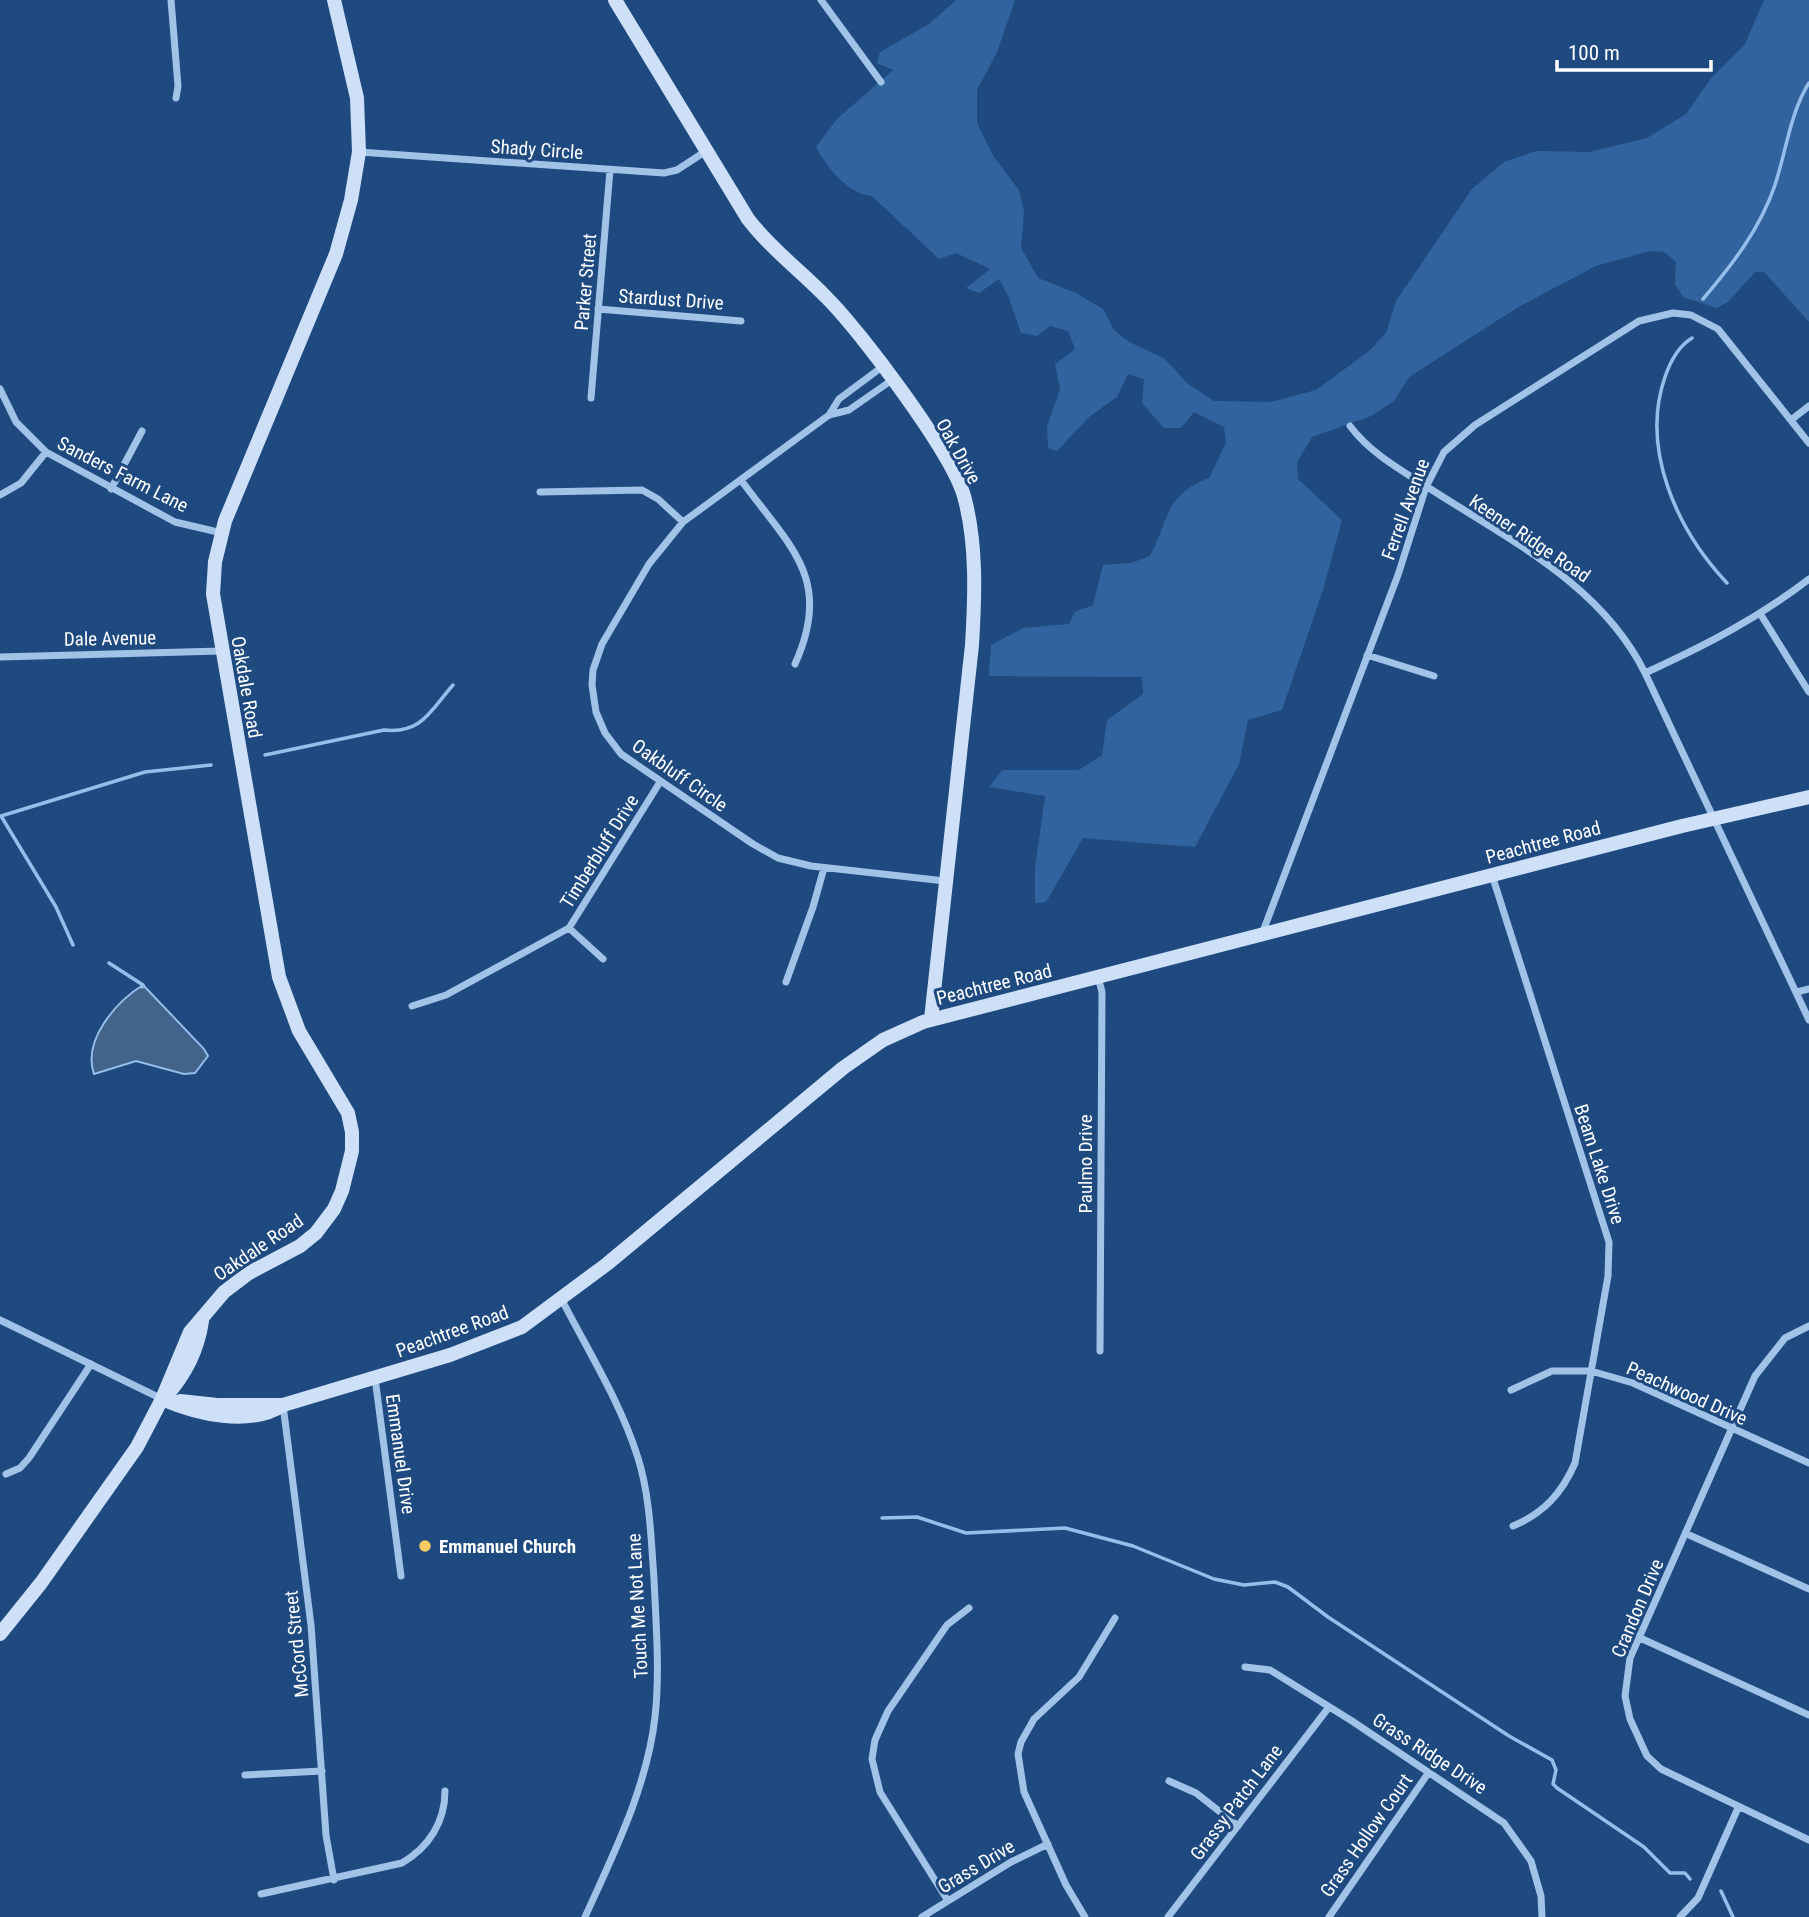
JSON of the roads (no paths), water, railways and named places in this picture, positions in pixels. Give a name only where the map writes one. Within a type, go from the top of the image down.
[{"type":"street","points":[[171,0],[178,86],[176,99]]},
{"type":"street","name":"Oakdale Road","points":[[0,1634],[41,1583],[137,1447],[162,1399],[181,1379],[200,1336],[202,1320],[219,1297],[248,1273],[300,1246],[316,1233],[334,1209],[342,1191],[352,1142],[348,1113],[299,1031],[279,977],[220,651],[213,594],[215,562],[222,533],[336,254],[351,200],[359,152],[357,98],[334,0]]},
{"type":"street","name":"Oak Drive","points":[[615,0],[758,233],[827,298],[892,380],[960,484],[971,544],[974,591],[972,652],[931,1019]]},
{"type":"street","points":[[821,0],[881,82]]},
{"type":"street","name":"Shady Circle","points":[[359,152],[610,170],[673,171],[706,151]]},
{"type":"street","name":"Parker Street","points":[[591,398],[610,170]]},
{"type":"street","name":"Stardust Drive","points":[[598,309],[741,321]]},
{"type":"street","name":"Ferrell Avenue","points":[[1262,935],[1398,575],[1426,487],[1444,452],[1464,432],[1639,321],[1654,315],[1691,315],[1718,329],[1809,443]]},
{"type":"street","name":"Oakbluff Circle","points":[[882,367],[839,399],[829,415],[683,522],[649,564],[602,644],[592,685],[593,700],[605,733],[621,754],[766,852],[793,863],[945,881]]},
{"type":"street","name":"Oakbluff Circle","points":[[829,415],[849,410],[892,380]]},
{"type":"street","name":"Sanders Farm Lane","points":[[0,389],[16,422],[46,452],[174,522],[222,533]]},
{"type":"street","points":[[1791,420],[1809,406]]},
{"type":"street","name":"Keener Ridge Road","points":[[1350,426],[1367,445],[1426,487],[1574,583],[1615,625],[1645,673],[1809,1020]]},
{"type":"street","points":[[111,489],[142,431]]},
{"type":"street","points":[[0,495],[21,483],[46,452]]},
{"type":"street","points":[[741,480],[795,554],[809,583],[810,617],[795,664]]},
{"type":"street","points":[[540,492],[642,490],[658,499],[683,522]]},
{"type":"street","points":[[1645,673],[1721,638],[1761,615],[1809,579]]},
{"type":"street","points":[[1761,615],[1809,692]]},
{"type":"street","name":"Dale Avenue","points":[[0,657],[220,651]]},
{"type":"street","points":[[1367,655],[1434,676]]},
{"type":"street","name":"Timberbluff Drive","points":[[412,1006],[446,995],[569,928],[660,782]]},
{"type":"street","name":"Peachtree Road","points":[[0,1320],[185,1409],[217,1415],[272,1412],[283,1405],[493,1340],[522,1327],[562,1300],[843,1068],[883,1040],[931,1019],[1809,797]]},
{"type":"street","points":[[786,982],[824,868]]},
{"type":"street","name":"Beam Lake Drive","points":[[1492,875],[1609,1242],[1608,1276],[1578,1452],[1566,1483],[1533,1518],[1513,1526]]},
{"type":"street","points":[[569,928],[603,959]]},
{"type":"street","name":"Paulmo Drive","points":[[1098,977],[1102,992],[1100,1350]]},
{"type":"street","points":[[1797,992],[1809,989]]},
{"type":"street","name":"Touch Me Not Lane","points":[[562,1300],[638,1457],[647,1504],[655,1609],[657,1685],[652,1741],[643,1777],[619,1841],[585,1917]]},
{"type":"street","name":"Crandon Drive","points":[[1809,1326],[1785,1338],[1774,1348],[1755,1376],[1687,1534],[1638,1637],[1625,1679],[1625,1696],[1642,1748],[1661,1769],[1809,1840]]},
{"type":"street","points":[[6,1474],[20,1468],[29,1458],[91,1364]]},
{"type":"street","name":"Peachwood Drive","points":[[1511,1390],[1552,1371],[1591,1371],[1633,1383],[1809,1463]]},
{"type":"street","name":"Emmanuel Drive","points":[[375,1378],[401,1576]]},
{"type":"street","name":"McCord Street","points":[[283,1405],[311,1625],[322,1771],[334,1880]]},
{"type":"street","points":[[1687,1534],[1809,1589]]},
{"type":"street","points":[[948,1901],[880,1792],[872,1759],[875,1740],[888,1711],[947,1625],[969,1608]]},
{"type":"street","points":[[1086,1917],[1048,1844],[1020,1779],[1021,1742],[1034,1718],[1079,1677],[1115,1618]]},
{"type":"street","points":[[1638,1637],[1809,1715]]},
{"type":"street","name":"Grass Ridge Drive","points":[[1245,1667],[1270,1670],[1490,1812],[1514,1834],[1534,1869],[1542,1917]]},
{"type":"street","name":"Grassy Patch Lane","points":[[1168,1917],[1329,1707]]},
{"type":"street","points":[[245,1775],[322,1771]]},
{"type":"street","name":"Grass Hollow Court","points":[[1329,1917],[1429,1772]]},
{"type":"street","points":[[1169,1781],[1196,1793],[1238,1826]]},
{"type":"street","points":[[261,1894],[382,1870],[414,1856],[437,1827],[445,1791]]},
{"type":"street","points":[[1680,1917],[1698,1898],[1738,1808]]},
{"type":"street","name":"Grass Drive","points":[[922,1917],[1010,1862],[1048,1844]]},
{"type":"waterway","points":[[1703,299],[1735,260],[1762,217],[1775,185],[1797,107],[1809,83]]},
{"type":"waterway","points":[[1692,338],[1676,355],[1665,377],[1658,404],[1660,460],[1679,514],[1693,539],[1727,583]]},
{"type":"waterway","points":[[265,755],[384,730],[408,728],[424,719],[453,685]]},
{"type":"waterway","points":[[1,816],[145,772],[211,765]]},
{"type":"waterway","points":[[1,816],[56,907],[73,945]]},
{"type":"waterway","points":[[109,963],[143,985],[142,987]]},
{"type":"waterway","points":[[882,1518],[917,1517],[966,1533],[1065,1528],[1133,1546],[1214,1579],[1244,1585],[1275,1582],[1288,1587],[1328,1617],[1509,1736],[1552,1760],[1556,1770],[1553,1784],[1557,1788],[1644,1847],[1670,1873],[1685,1873],[1690,1879]]},
{"type":"waterway","points":[[1721,1891],[1733,1917]]},
{"type":"place","name":"Emmanuel Church","points":[[425,1546]]}]
